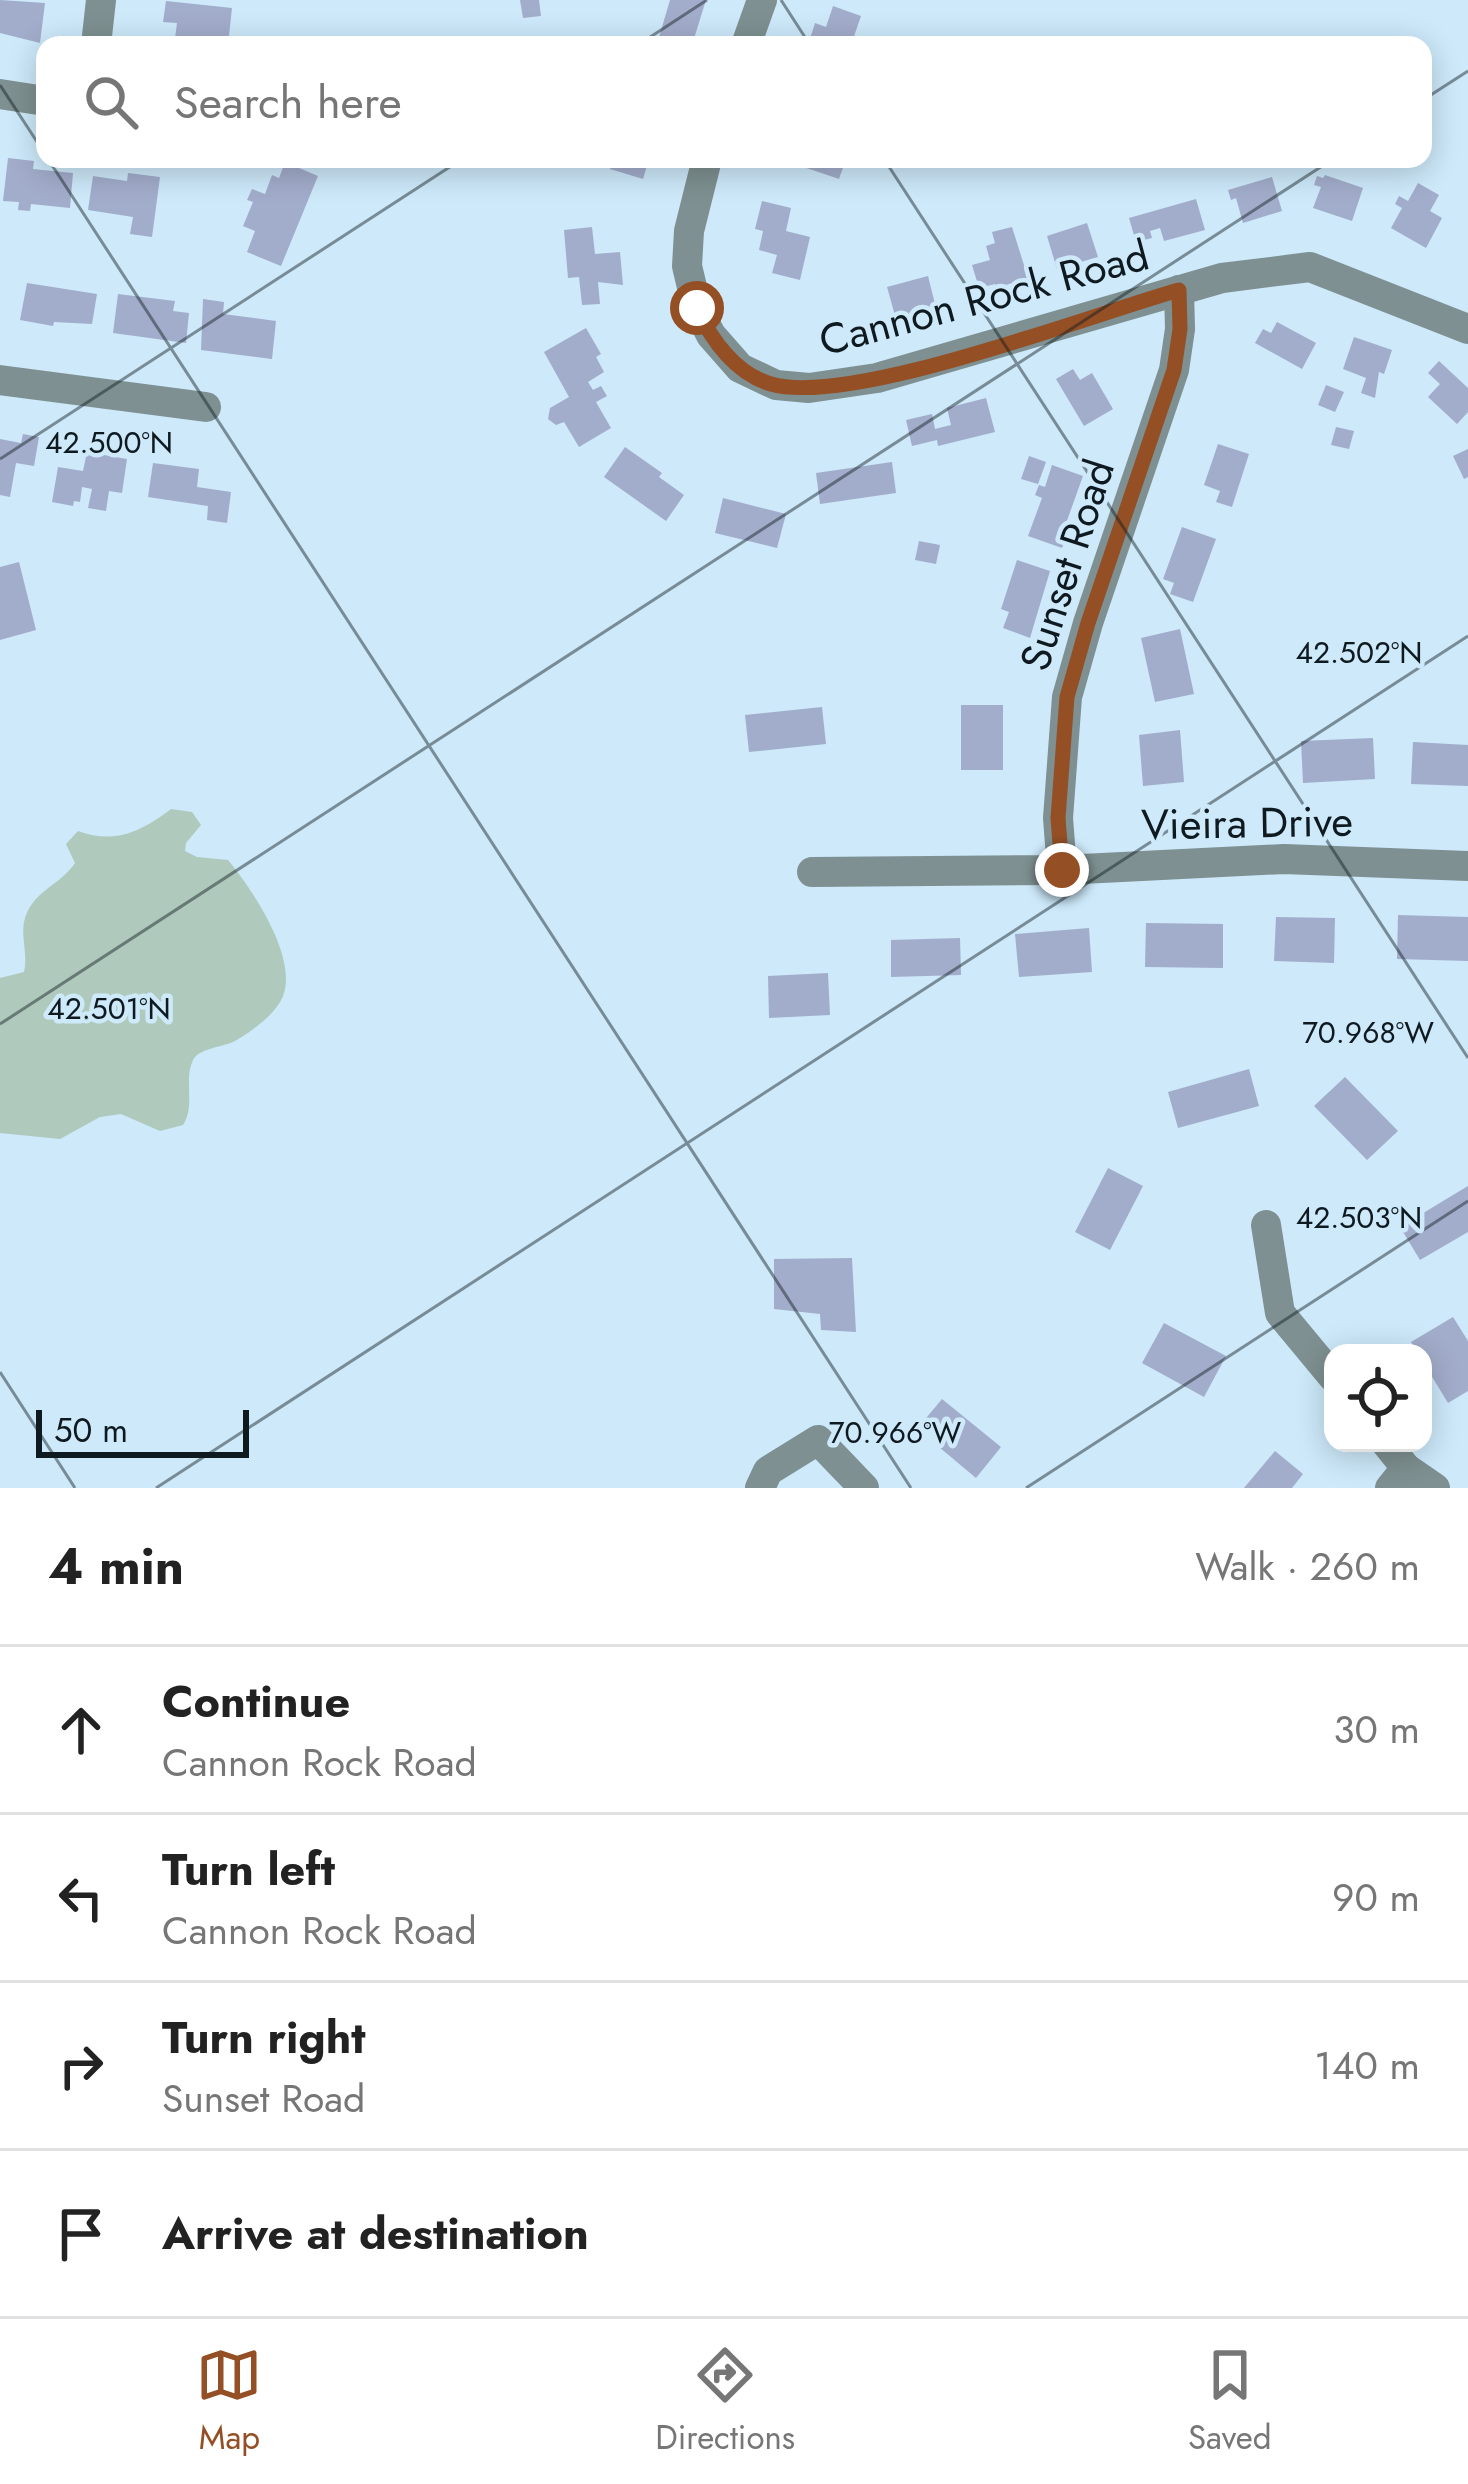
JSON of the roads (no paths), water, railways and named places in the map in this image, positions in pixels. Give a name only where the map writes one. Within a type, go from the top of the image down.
[{"type":"street","points":[[97,36],[101,0]]},
{"type":"street","points":[[749,36],[762,0]]},
{"type":"street","points":[[0,94],[36,100]]},
{"type":"street","name":"Cannon Rock Road","points":[[705,168],[688,231],[687,266],[697,308],[711,335],[740,368],[776,386],[809,388],[877,378],[1222,278],[1310,267],[1468,329]]},
{"type":"street","name":"Sunset Road","points":[[1062,870],[1058,818],[1067,697],[1174,370],[1179,290]]},
{"type":"street","points":[[0,380],[206,407]]},
{"type":"street","name":"Vieira Drive","points":[[812,872],[1062,870],[1284,859],[1468,866]]},
{"type":"street","points":[[1266,1225],[1280,1313],[1324,1366]]},
{"type":"street","points":[[760,1488],[768,1472],[818,1440],[864,1488]]},
{"type":"street","points":[[1398,1478],[1435,1488]]}]
